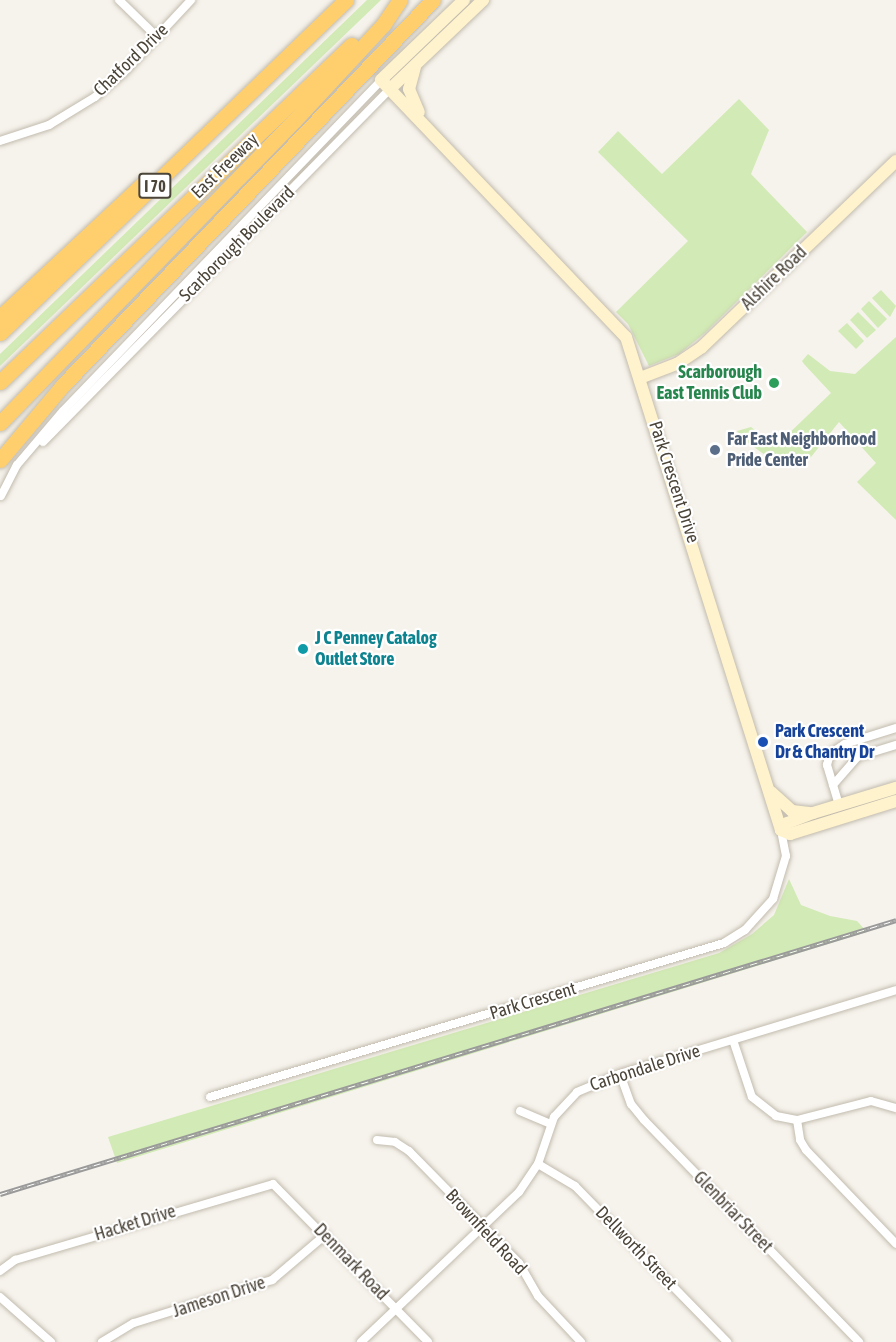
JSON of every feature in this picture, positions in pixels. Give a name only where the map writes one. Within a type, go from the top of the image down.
[{"type":"highway","name":"East Freeway","points":[[0,333],[346,0]]},
{"type":"highway","name":"East Freeway","points":[[0,383],[399,0]]},
{"type":"highway","points":[[0,423],[294,121],[383,25],[399,0]]},
{"type":"highway","points":[[0,460],[62,386],[433,0]]},
{"type":"highway","points":[[0,317],[308,36]]},
{"type":"highway","points":[[57,363],[94,337],[244,183],[388,48]]},
{"type":"highway","points":[[0,312],[31,287]]},
{"type":"street","points":[[119,0],[157,37]]},
{"type":"street","name":"Chatford Drive","points":[[0,141],[49,125],[87,103],[123,74],[191,0]]},
{"type":"street","name":"Scarborough Boulevard","points":[[0,496],[51,434],[465,0]]},
{"type":"street","name":"Scarborough Boulevard","points":[[0,496],[17,465],[63,411],[386,84],[416,65],[483,0]]},
{"type":"street","points":[[416,65],[410,80],[411,99],[437,138]]},
{"type":"street","name":"Park Crescent Drive","points":[[386,84],[614,321],[630,345],[781,830]]},
{"type":"street","name":"Alshire Road","points":[[640,378],[672,367],[697,351],[896,161]]},
{"type":"street","points":[[839,805],[827,765],[833,751],[896,728]]},
{"type":"street","points":[[833,785],[857,757],[896,745]]},
{"type":"street","points":[[896,788],[813,813],[788,823],[781,830],[790,834],[896,801]]},
{"type":"street","points":[[769,789],[792,811],[813,813]]},
{"type":"street","name":"Park Crescent","points":[[210,1097],[724,943],[745,930],[773,899],[786,856],[781,830]]},
{"type":"street","name":"Carbondale Drive","points":[[361,1342],[519,1192],[538,1164],[550,1124],[577,1092],[620,1074],[896,990]]},
{"type":"street","points":[[733,1040],[757,1104],[776,1116],[797,1120],[862,1101],[896,1108]]},
{"type":"street","name":"Glenbriar Street","points":[[620,1074],[631,1104],[644,1120],[859,1342]]},
{"type":"street","points":[[520,1111],[550,1124]]},
{"type":"street","points":[[797,1120],[800,1140],[806,1150],[896,1244]]},
{"type":"street","name":"Brownfield Road","points":[[377,1140],[395,1142],[410,1151],[519,1263],[538,1296],[581,1342]]},
{"type":"street","name":"Dellworth Street","points":[[538,1164],[575,1186],[727,1342]]},
{"type":"street","name":"Denmark Road","points":[[273,1184],[428,1342]]},
{"type":"street","name":"Hacket Drive","points":[[0,1271],[15,1260],[273,1184]]},
{"type":"street","name":"Jameson Drive","points":[[102,1342],[134,1323],[272,1280],[325,1235]]},
{"type":"street","points":[[0,1297],[51,1342]]},
{"type":"green space","points":[[367,0],[381,0],[0,366],[0,354]]},
{"type":"green space","points":[[739,99],[769,130],[751,174],[807,232],[705,333],[679,354],[649,366],[628,324],[616,312],[688,241],[598,152],[618,131],[662,174]]},
{"type":"green space","points":[[881,290],[896,306],[890,317],[872,298]]},
{"type":"green space","points":[[869,301],[887,319],[878,328],[861,309]]},
{"type":"green space","points":[[858,312],[876,330],[867,338],[850,320]]},
{"type":"green space","points":[[847,323],[864,341],[856,349],[838,331]]},
{"type":"green space","points":[[896,337],[896,520],[857,482],[876,463],[839,422],[803,467],[782,467],[740,437],[737,431],[751,427],[770,442],[781,441],[831,393],[802,361],[808,354],[830,371],[855,374]]},
{"type":"green space","points":[[789,879],[801,905],[830,916],[857,921],[867,932],[117,1163],[108,1137],[719,953],[752,934],[774,915]]},
{"type":"railway","points":[[0,1194],[896,920]]},
{"type":"place","name":"Scarborough East Tennis Club","points":[[774,383]]},
{"type":"place","name":"Far East Neighborhood Pride Center","points":[[715,450]]},
{"type":"place","name":"J C Penney Catalog Outlet Store","points":[[303,649]]},
{"type":"place","name":"Park Crescent Dr & Chantry Dr","points":[[763,742]]}]
